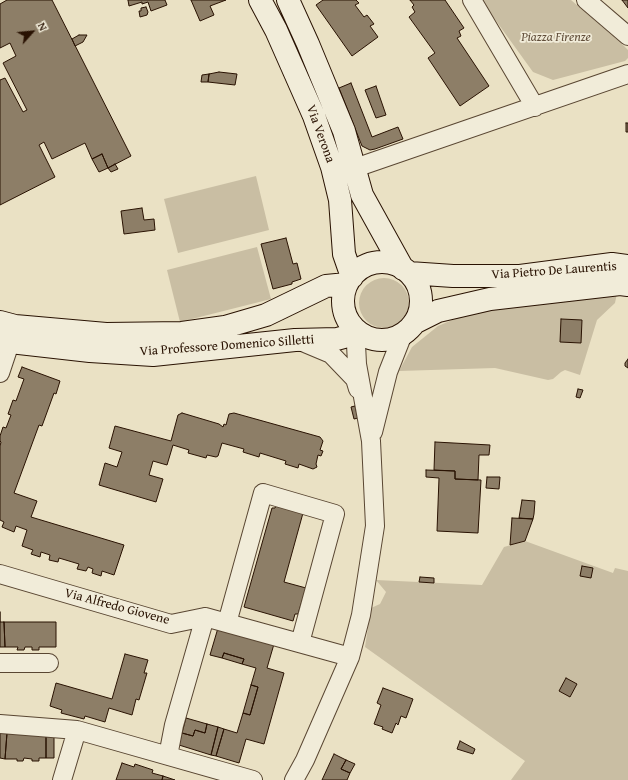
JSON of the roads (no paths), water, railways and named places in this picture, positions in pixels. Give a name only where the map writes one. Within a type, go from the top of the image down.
[{"type":"main road","name":"Via Verona","points":[[260,0],[276,30],[314,116],[332,167],[340,200],[344,254],[349,280]]},
{"type":"main road","name":"Via Verona","points":[[288,0],[344,131],[362,196],[406,271]]},
{"type":"main road","points":[[382,262],[393,264],[406,271],[416,284],[420,297],[419,311],[409,328],[394,338],[383,340],[373,339],[361,334],[351,325],[346,316],[343,305],[343,294],[349,280],[360,269],[370,264],[382,262]]},
{"type":"main road","name":"Via Pietro De Laurentis","points":[[406,271],[453,276],[520,276],[612,264],[628,266]]},
{"type":"main road","name":"Via Professore Domenico Silletti","points":[[0,322],[15,326],[106,334],[182,333],[225,327],[266,315],[326,286],[349,280]]},
{"type":"main road","name":"Via Pietro De Laurentis","points":[[409,328],[438,311],[490,299],[620,284],[628,285]]},
{"type":"main road","name":"Via Professore Domenico Silletti","points":[[5,342],[90,351],[153,354],[296,340],[337,338],[361,334]]},
{"type":"street","points":[[472,0],[535,107]]},
{"type":"street","points":[[586,0],[628,36]]},
{"type":"street","points":[[355,168],[628,74]]},
{"type":"street","points":[[371,441],[388,372],[409,328]]},
{"type":"street","points":[[294,780],[305,760],[350,657],[362,616],[375,526],[371,441],[356,351],[356,344],[361,334]]},
{"type":"street","points":[[296,340],[331,354],[355,379],[367,415]]},
{"type":"street","points":[[0,373],[5,342]]},
{"type":"street","points":[[227,623],[263,493],[335,514],[300,644]]},
{"type":"street","name":"Via Alfredo Giovene","points":[[0,574],[171,624],[204,617],[350,657]]},
{"type":"street","points":[[168,756],[174,725],[204,617]]},
{"type":"street","points":[[0,662],[49,663]]},
{"type":"street","points":[[0,724],[77,730],[252,780]]},
{"type":"street","points":[[62,780],[77,730]]},
{"type":"park label","name":"Piazza Firenze","points":[[556,38]]}]
